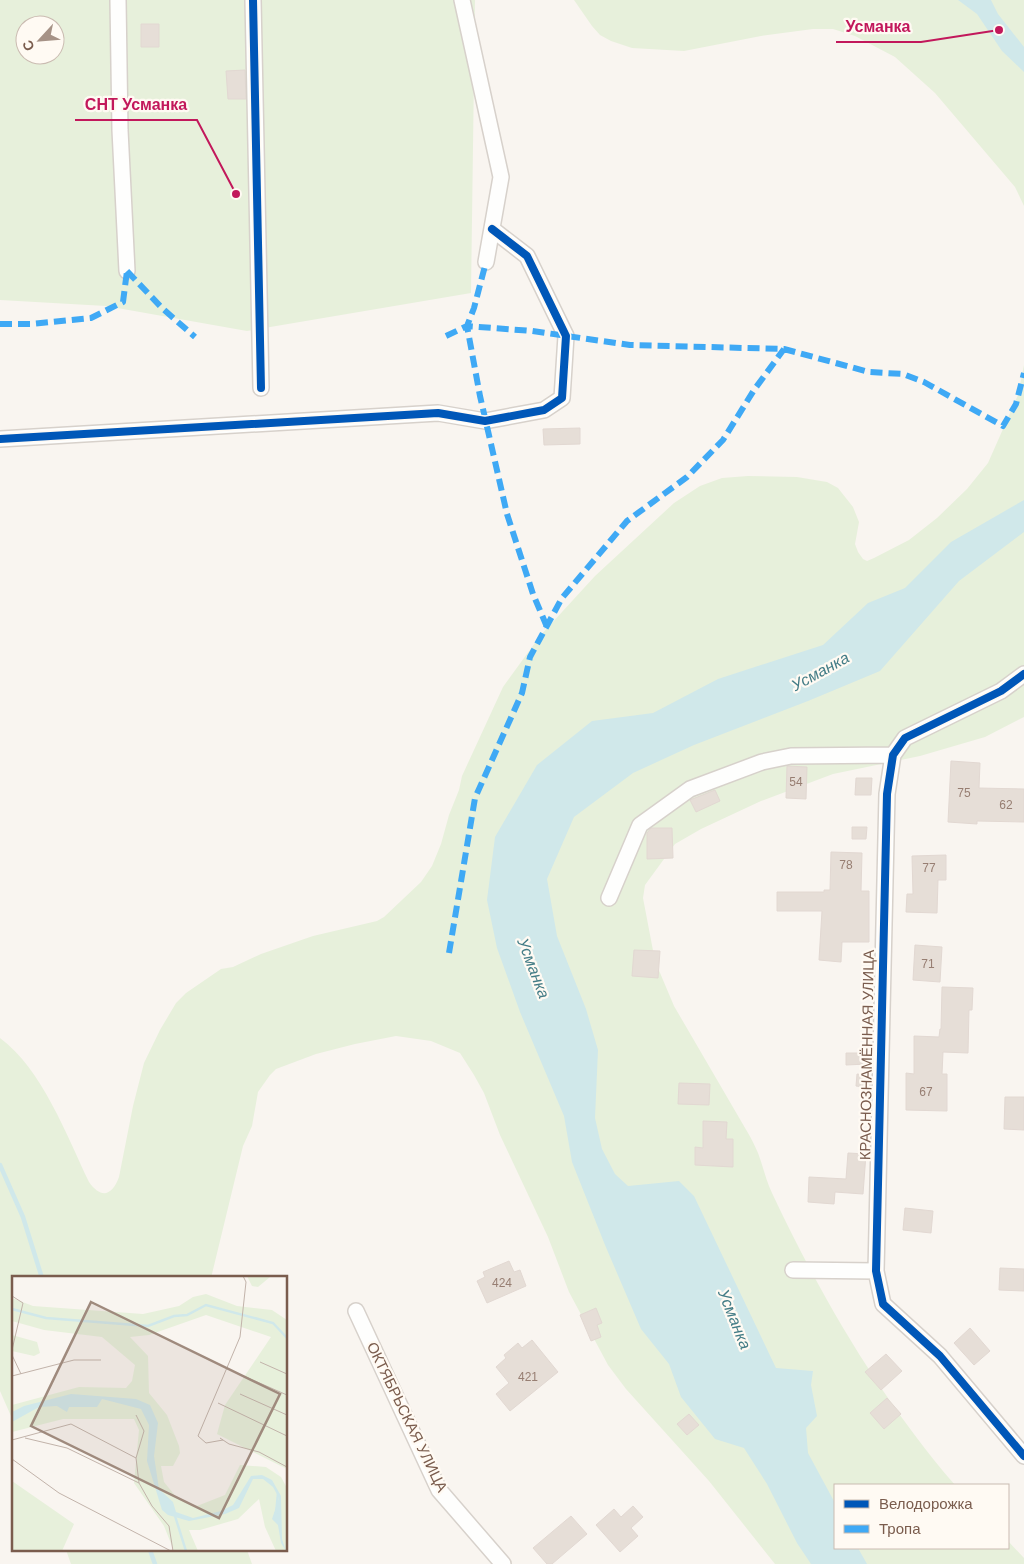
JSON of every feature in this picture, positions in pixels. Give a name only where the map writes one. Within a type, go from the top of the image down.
[{"type":"street","points":[[118,0],[120,130],[127,271]]},
{"type":"street","points":[[253,0],[261,388]]},
{"type":"street","points":[[462,0],[501,177],[486,262]]},
{"type":"street","points":[[0,439],[438,413],[485,421],[544,410],[562,398],[566,336],[527,256],[492,228]]},
{"type":"street","points":[[610,898],[640,825],[690,789],[762,762],[791,756],[893,755],[905,738],[1001,691],[1024,674]]},
{"type":"street","name":"КРАСНОЗНАМЁННАЯ УЛИЦА","points":[[893,755],[887,794],[876,1271],[884,1304],[940,1356],[1024,1456]]},
{"type":"street","points":[[793,1270],[876,1271]]},
{"type":"street","name":"ОКТЯБРЬСКАЯ УЛИЦА","points":[[356,1311],[439,1490],[503,1564]]},
{"type":"green space","points":[[0,0],[475,0],[471,293],[247,331],[106,306],[0,300]]},
{"type":"green space","points":[[574,0],[1024,0],[1024,206],[1015,187],[935,93],[895,57],[855,36],[833,29],[813,29],[761,36],[684,51],[632,48],[600,35]]},
{"type":"green space","points":[[1024,365],[1024,717],[985,737],[920,756],[833,774],[761,801],[701,829],[675,844],[645,885],[643,898],[655,961],[674,1006],[752,1141],[770,1188],[811,1270],[877,1382],[928,1452],[954,1484],[834,1484],[834,1549],[1009,1549],[1009,1542],[1024,1558],[1024,1564],[775,1564],[709,1481],[626,1389],[608,1365],[569,1292],[548,1237],[500,1135],[484,1093],[460,1053],[431,1041],[396,1036],[355,1044],[316,1054],[276,1069],[270,1075],[258,1092],[252,1126],[243,1146],[211,1276],[12,1276],[12,1418],[0,1391],[0,1038],[29,1067],[41,1085],[62,1124],[89,1182],[102,1193],[110,1191],[119,1177],[133,1106],[144,1063],[176,1003],[186,993],[221,969],[233,967],[261,954],[313,936],[377,921],[384,917],[421,882],[432,866],[459,790],[462,776],[503,687],[540,636],[595,576],[674,503],[700,486],[722,478],[748,476],[797,477],[827,482],[838,488],[853,507],[859,522],[855,544],[858,552],[867,561],[909,540],[937,518],[967,489],[988,463],[1018,395]]},
{"type":"green space","points":[[67,1552],[248,1552],[252,1564],[71,1564]]},
{"type":"water","points":[[958,0],[991,0],[998,14],[1024,47],[1024,72],[1002,51],[977,14]]},
{"type":"water","name":"Усманка","points":[[1024,500],[1024,532],[959,581],[880,671],[694,745],[633,773],[574,817],[547,879],[557,936],[586,1009],[598,1050],[595,1118],[602,1149],[615,1174],[628,1186],[679,1181],[694,1196],[776,1368],[813,1371],[811,1385],[817,1416],[806,1428],[808,1453],[834,1501],[834,1549],[859,1549],[867,1564],[811,1564],[797,1543],[767,1484],[744,1448],[715,1439],[681,1397],[669,1364],[641,1329],[572,1162],[564,1116],[520,1012],[497,948],[487,900],[495,837],[537,765],[592,721],[653,713],[718,679],[823,645],[868,603],[905,588],[951,542]]},
{"type":"building","points":[[141,24],[159,24],[159,47],[141,47]]},
{"type":"building","points":[[245,70],[246,99],[228,99],[226,71]]},
{"type":"building","points":[[580,428],[580,444],[544,445],[543,429]]},
{"type":"building","points":[[951,761],[980,763],[979,788],[1024,789],[1024,822],[977,821],[977,824],[948,822]]},
{"type":"building","points":[[787,766],[807,767],[806,799],[786,798]]},
{"type":"building","points":[[856,778],[872,778],[871,795],[855,795]]},
{"type":"building","points":[[715,790],[720,801],[696,812],[690,800]]},
{"type":"building","points":[[852,827],[867,827],[866,839],[852,839]]},
{"type":"building","points":[[651,828],[672,828],[673,858],[647,859],[647,833]]},
{"type":"building","points":[[831,852],[862,853],[861,891],[869,891],[869,942],[842,942],[841,962],[819,960],[822,911],[777,911],[777,892],[824,892],[824,890],[830,890]]},
{"type":"building","points":[[946,855],[946,880],[938,880],[937,913],[906,912],[907,894],[913,894],[912,856]]},
{"type":"building","points":[[915,945],[942,947],[940,982],[913,980]]},
{"type":"building","points":[[634,950],[660,951],[658,978],[632,976]]},
{"type":"building","points":[[942,987],[973,988],[972,1010],[969,1010],[968,1053],[943,1052],[942,1074],[947,1074],[947,1111],[906,1110],[906,1073],[914,1074],[914,1036],[939,1037],[941,1029]]},
{"type":"building","points":[[846,1053],[867,1053],[867,1064],[846,1065]]},
{"type":"building","points":[[857,1074],[871,1076],[871,1088],[856,1086]]},
{"type":"building","points":[[679,1083],[710,1084],[709,1105],[678,1104]]},
{"type":"building","points":[[1005,1097],[1024,1097],[1024,1130],[1004,1129]]},
{"type":"building","points":[[703,1121],[727,1122],[726,1139],[733,1139],[733,1167],[695,1165],[695,1147],[703,1148]]},
{"type":"building","points":[[848,1153],[866,1154],[863,1194],[835,1192],[834,1204],[808,1202],[809,1177],[846,1179]]},
{"type":"building","points":[[905,1208],[933,1211],[931,1233],[903,1230]]},
{"type":"building","points":[[509,1261],[514,1272],[520,1270],[526,1286],[487,1303],[477,1281],[485,1277],[483,1272]]},
{"type":"building","points":[[1000,1268],[1024,1269],[1024,1291],[999,1290]]},
{"type":"building","points":[[596,1308],[602,1323],[597,1325],[601,1337],[591,1341],[580,1315]]},
{"type":"building","points":[[970,1328],[990,1351],[974,1365],[954,1343]]},
{"type":"building","points":[[532,1340],[558,1372],[510,1411],[496,1394],[509,1383],[496,1367],[506,1358],[504,1355],[518,1343],[522,1348]]},
{"type":"building","points":[[886,1354],[902,1371],[881,1390],[865,1372]]},
{"type":"building","points":[[887,1398],[901,1414],[884,1429],[870,1413]]},
{"type":"building","points":[[689,1414],[699,1425],[687,1435],[677,1424]]},
{"type":"building","points":[[633,1506],[643,1517],[631,1528],[638,1536],[620,1552],[596,1525],[614,1509],[621,1517]]},
{"type":"building","points":[[571,1516],[587,1534],[552,1564],[547,1564],[533,1548]]},
{"type":"waterway","points":[[0,1165],[23,1217],[41,1276]]},
{"type":"waterway","points":[[151,1552],[155,1564]]},
{"type":"marked path","points":[[446,336],[467,326],[474,308],[486,262]]},
{"type":"marked path","points":[[127,271],[162,308],[195,337]]},
{"type":"marked path","points":[[0,324],[31,324],[91,318],[123,302],[127,271]]},
{"type":"marked path","points":[[547,627],[533,594],[507,514],[480,396],[467,326],[532,331],[630,345],[784,349],[869,372],[903,374],[924,382],[1003,426],[1016,404],[1024,373]]},
{"type":"marked path","points":[[449,953],[475,798],[522,693],[530,657],[562,598],[627,521],[687,477],[723,440],[754,390],[784,349]]},
{"type":"cycle path","points":[[253,0],[261,388]]},
{"type":"cycle path","points":[[0,439],[438,413],[485,421],[544,410],[562,398],[566,336],[527,256],[492,229]]},
{"type":"cycle path","points":[[1024,674],[1001,691],[905,738],[893,755],[887,794],[876,1271],[883,1304],[940,1356],[1024,1456]]},
{"type":"place","name":"Усманка","points":[[999,30]]},
{"type":"place","name":"СНТ Усманка","points":[[236,194]]}]
